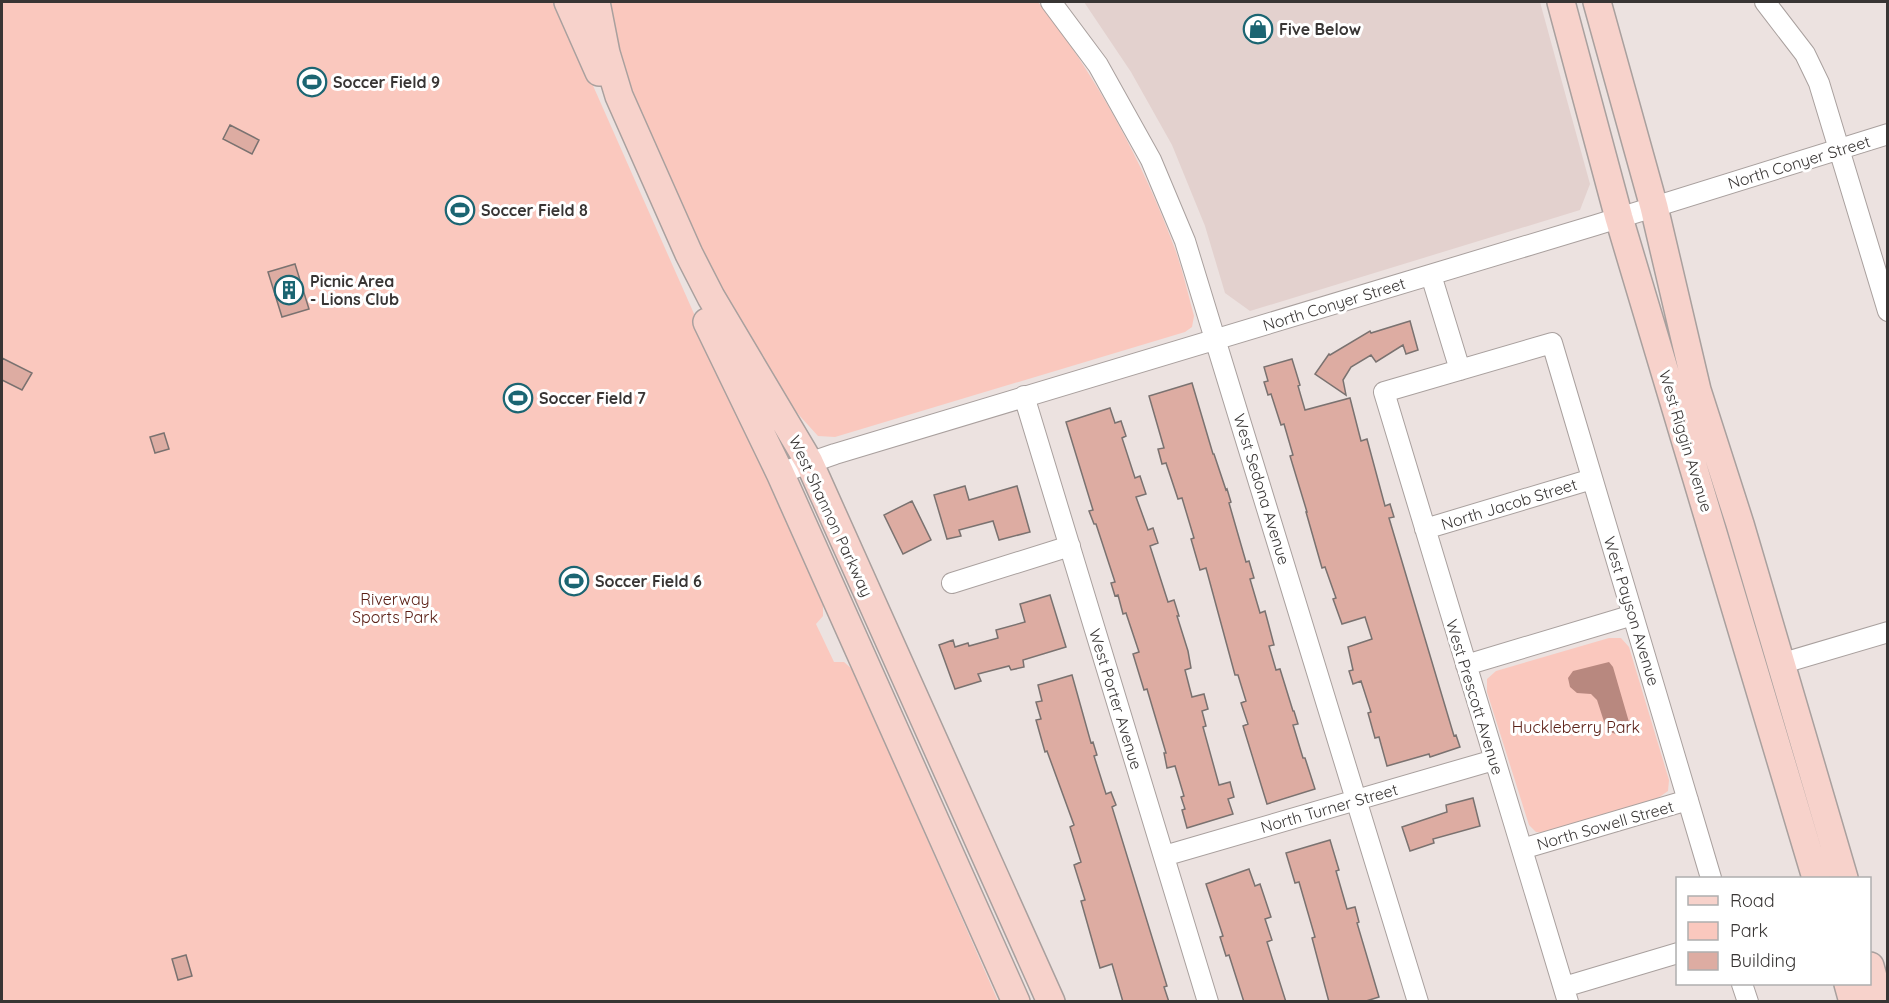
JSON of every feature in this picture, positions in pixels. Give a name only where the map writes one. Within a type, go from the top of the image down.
[{"type":"street","name":"West Shannon Parkway","points":[[568,2],[712,333],[780,473],[1016,1002]]},
{"type":"street","name":"West Shannon Parkway","points":[[596,2],[606,53],[619,96],[689,254],[711,297],[809,462],[1051,1002]]},
{"type":"street","name":"West Sedona Avenue","points":[[1051,2],[1098,65],[1151,160],[1185,241],[1418,1002]]},
{"type":"street","name":"West Riggin Avenue","points":[[1561,2],[1619,218],[1815,877]]},
{"type":"street","name":"West Riggin Avenue","points":[[1597,2],[1653,207],[1696,390],[1740,525],[1843,877]]},
{"type":"street","points":[[1765,2],[1805,54],[1812,68],[1840,149],[1887,311]]},
{"type":"street","name":"North Conyer Street","points":[[780,473],[1024,396],[1619,218],[1887,134]]},
{"type":"street","points":[[1431,275],[1460,370]]},
{"type":"street","name":"West Payson Avenue","points":[[1460,370],[1552,343],[1710,877]]},
{"type":"street","name":"West Prescott Avenue","points":[[1460,370],[1384,392],[1566,994]]},
{"type":"street","name":"West Porter Avenue","points":[[1024,396],[1208,1002]]},
{"type":"street","name":"North Jacob Street","points":[[1425,529],[1592,478]]},
{"type":"street","points":[[952,583],[1070,546]]},
{"type":"street","points":[[1466,665],[1633,615]]},
{"type":"street","points":[[846,622],[863,630],[877,648],[926,758],[948,774]]},
{"type":"street","points":[[1780,664],[1887,632]]},
{"type":"street","name":"North Turner Street","points":[[1164,856],[1494,760]]},
{"type":"street","name":"North Sowell Street","points":[[1522,849],[1688,800]]},
{"type":"street","points":[[1566,994],[1676,953]]},
{"type":"street","points":[[1871,973],[1880,1002]]},
{"type":"street","points":[[1742,985],[1748,1002]]},
{"type":"street","points":[[1848,985],[1853,1002]]},
{"type":"shaded area","points":[[1084,2],[1540,2],[1590,184],[1580,210],[1250,311],[1225,293],[1205,226],[1172,145],[1131,72]]},
{"type":"shaded area","points":[[1609,662],[1613,667],[1629,722],[1624,730],[1616,734],[1607,731],[1597,700],[1591,694],[1577,693],[1570,687],[1568,678],[1573,671]]},
{"type":"green space","name":"Riverway Sports Park","points":[[2,2],[556,2],[823,605],[823,616],[816,624],[834,662],[844,662],[853,670],[998,1001],[2,1001]]},
{"type":"green space","points":[[606,2],[1038,2],[1098,89],[1149,185],[1175,249],[1194,316],[1192,327],[1185,332],[835,437],[818,436],[779,393],[701,254],[620,71]]},
{"type":"green space","name":"Huckleberry Park","points":[[1609,638],[1621,638],[1629,647],[1669,780],[1668,791],[1658,798],[1545,833],[1536,832],[1529,825],[1487,692],[1487,679],[1496,671]]},
{"type":"building","points":[[230,125],[259,140],[252,154],[223,139]]},
{"type":"building","name":"Picnic Area - Lions Club","points":[[295,264],[309,309],[282,317],[268,272]]},
{"type":"building","points":[[1410,321],[1418,350],[1406,354],[1403,345],[1376,362],[1371,355],[1351,367],[1343,380],[1346,395],[1315,374],[1329,354],[1370,331],[1371,333]]},
{"type":"building","points":[[2,358],[32,373],[22,390],[2,380]]},
{"type":"building","points":[[1292,359],[1305,410],[1350,398],[1361,441],[1367,439],[1385,506],[1390,504],[1394,517],[1389,518],[1454,736],[1456,735],[1460,747],[1430,757],[1429,754],[1387,766],[1379,737],[1375,738],[1368,713],[1371,712],[1361,681],[1353,684],[1349,671],[1353,670],[1348,647],[1372,639],[1365,617],[1342,624],[1325,567],[1322,568],[1290,456],[1293,455],[1284,424],[1281,425],[1271,394],[1268,395],[1264,382],[1268,381],[1264,367]]},
{"type":"building","points":[[1192,383],[1213,454],[1231,502],[1229,503],[1246,562],[1249,561],[1254,578],[1250,579],[1260,613],[1265,611],[1274,645],[1269,646],[1276,670],[1280,669],[1294,711],[1298,724],[1293,725],[1315,789],[1267,804],[1243,726],[1248,724],[1241,703],[1246,701],[1238,675],[1235,675],[1206,568],[1200,570],[1191,539],[1194,538],[1182,498],[1178,499],[1166,463],[1162,464],[1158,449],[1164,448],[1149,396]]},
{"type":"building","points":[[1110,408],[1115,423],[1121,421],[1126,436],[1122,438],[1135,478],[1140,476],[1146,494],[1136,497],[1148,530],[1153,528],[1158,543],[1150,546],[1168,602],[1174,600],[1179,616],[1177,616],[1191,668],[1185,670],[1192,697],[1204,694],[1208,709],[1202,711],[1206,726],[1203,727],[1219,785],[1230,782],[1234,797],[1228,799],[1233,814],[1187,828],[1182,810],[1185,809],[1181,797],[1184,796],[1175,766],[1167,768],[1164,753],[1166,753],[1147,689],[1144,690],[1133,654],[1139,652],[1126,613],[1123,614],[1118,595],[1115,596],[1111,583],[1115,582],[1096,524],[1089,511],[1093,510],[1066,422]]},
{"type":"building","points":[[164,433],[169,449],[155,453],[150,437]]},
{"type":"building","points":[[965,486],[969,500],[1017,486],[1030,532],[999,540],[993,521],[959,530],[961,536],[947,539],[934,495]]},
{"type":"building","points":[[912,501],[931,540],[903,554],[884,515]]},
{"type":"building","points":[[1050,595],[1066,647],[1023,660],[1024,667],[1011,670],[1009,666],[978,674],[981,681],[955,689],[939,645],[953,640],[955,647],[968,643],[969,646],[998,638],[996,630],[1025,622],[1020,604]]},
{"type":"building","points":[[1072,675],[1091,743],[1093,742],[1097,755],[1094,756],[1106,794],[1111,792],[1116,805],[1112,807],[1167,986],[1164,987],[1169,1002],[1123,1002],[1112,964],[1100,968],[1081,901],[1085,900],[1074,865],[1081,862],[1070,827],[1074,825],[1047,751],[1045,752],[1036,720],[1041,719],[1036,702],[1042,701],[1038,685]]},
{"type":"building","points":[[1473,798],[1480,826],[1433,839],[1434,843],[1410,851],[1402,827],[1447,812],[1446,805]]},
{"type":"building","points":[[1330,840],[1347,909],[1355,907],[1359,922],[1357,923],[1379,997],[1363,1002],[1329,1002],[1312,938],[1315,937],[1299,882],[1295,883],[1286,853]]},
{"type":"building","points":[[1249,869],[1255,886],[1260,884],[1271,917],[1265,919],[1272,940],[1267,942],[1286,1002],[1244,1002],[1229,955],[1226,956],[1220,937],[1223,936],[1206,884]]},
{"type":"building","points":[[186,955],[192,976],[178,980],[172,959]]},
{"type":"place","name":"Five Below","points":[[1258,29]]},
{"type":"place","name":"Soccer Field 9","points":[[312,82]]},
{"type":"place","name":"Soccer Field 8","points":[[460,210]]},
{"type":"place","name":"Picnic Area - Lions Club","points":[[289,290]]},
{"type":"place","name":"Soccer Field 7","points":[[518,398]]},
{"type":"place","name":"Soccer Field 6","points":[[574,581]]}]
